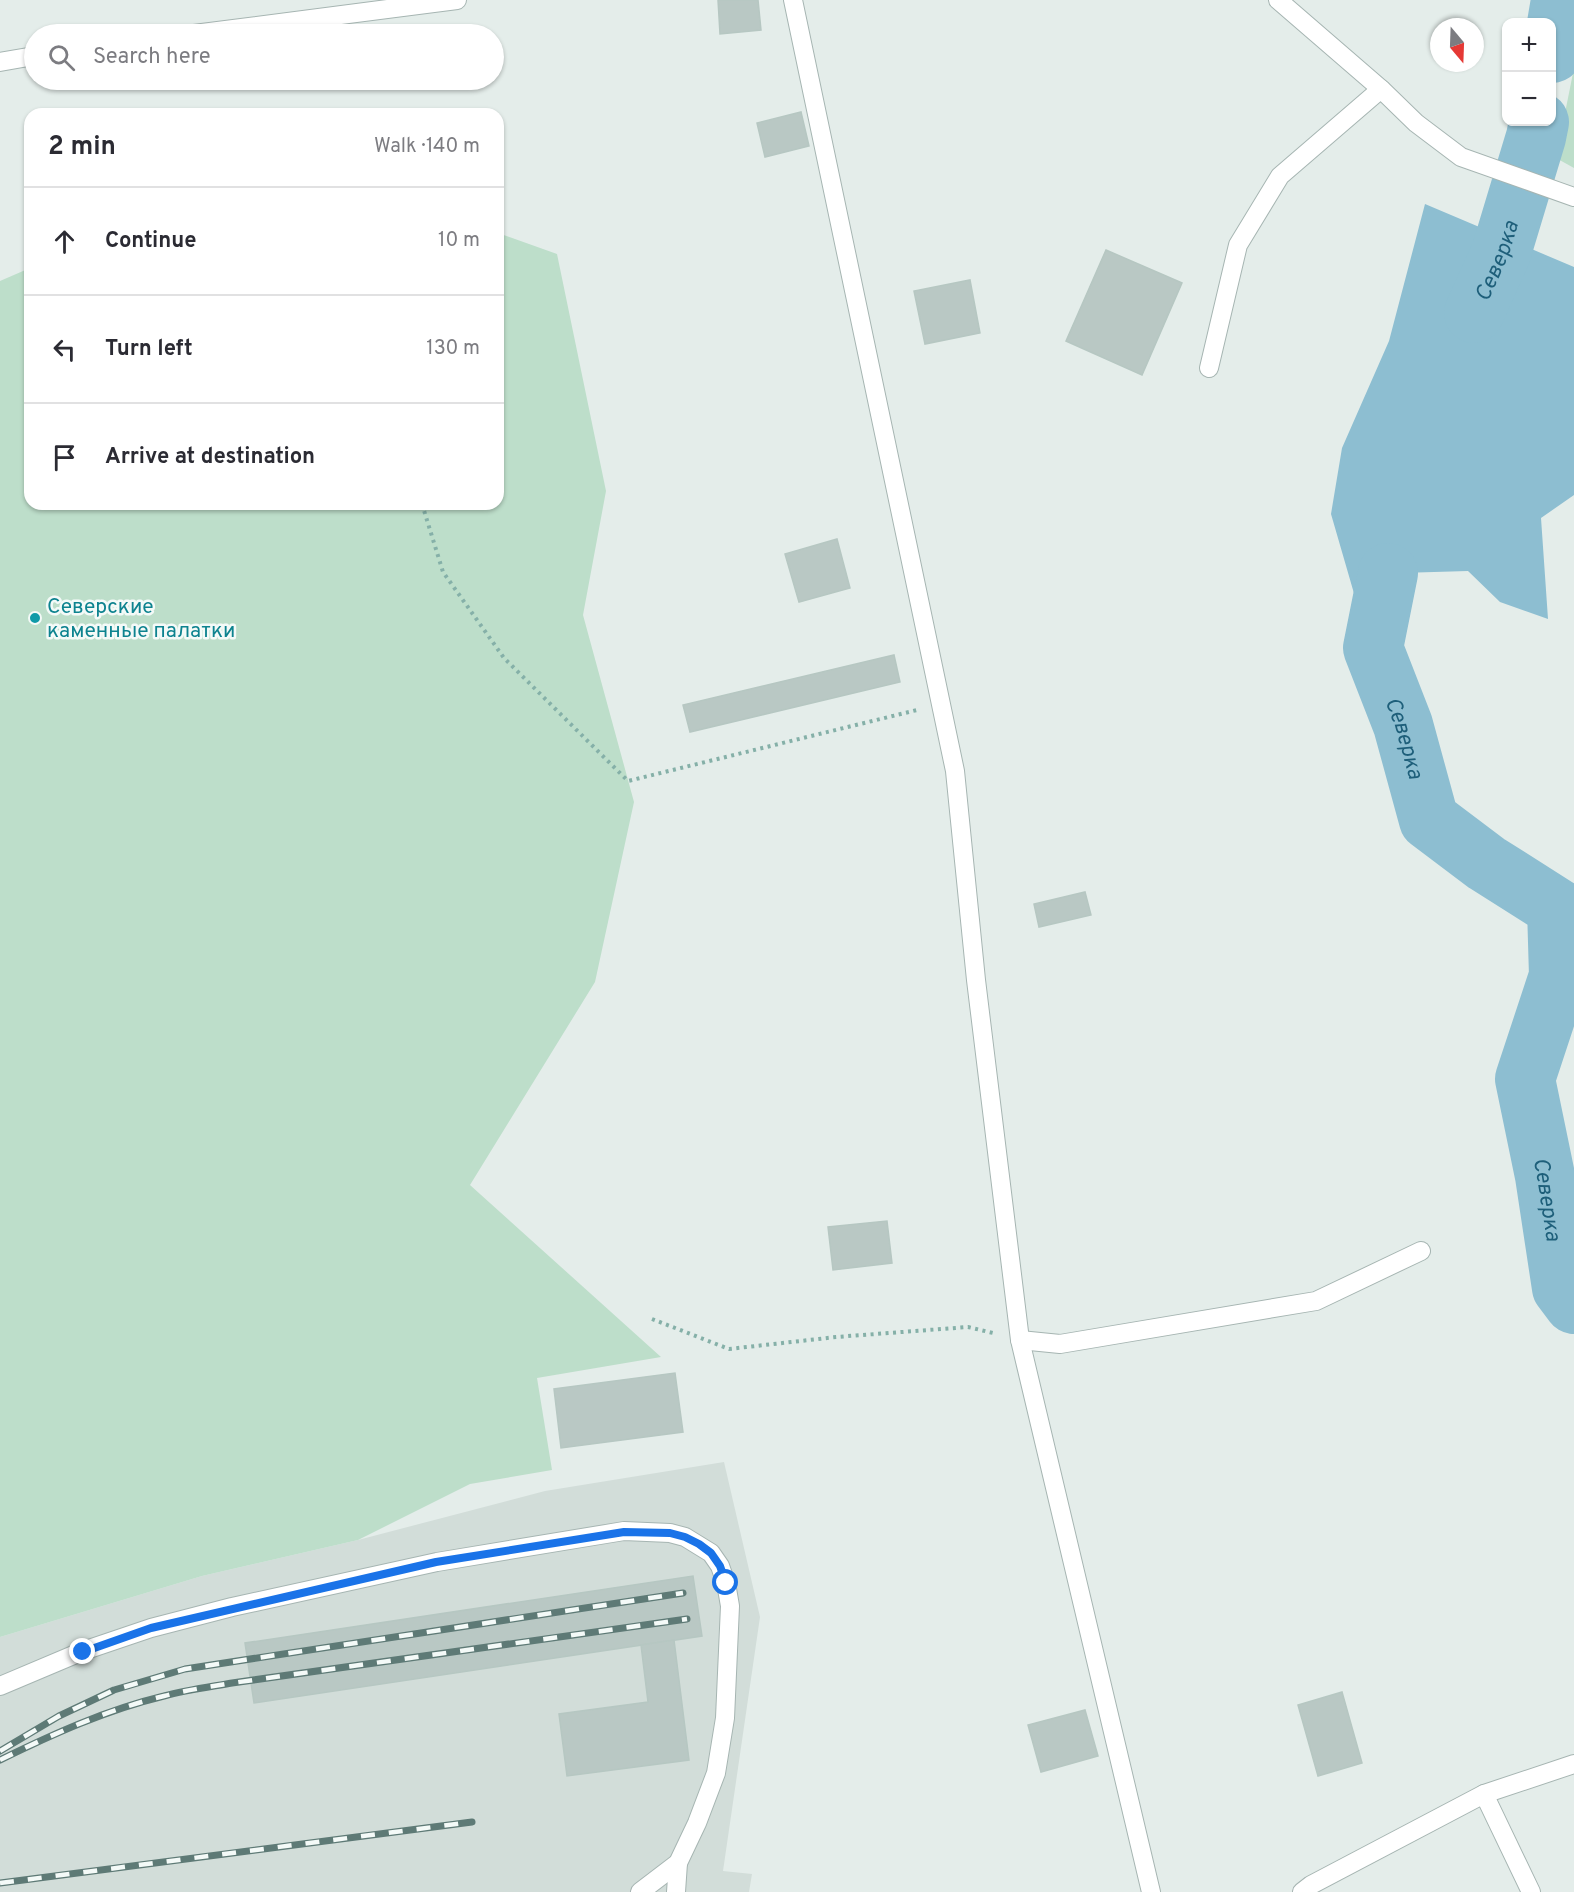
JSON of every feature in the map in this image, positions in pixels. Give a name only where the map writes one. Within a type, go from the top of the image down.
[{"type":"street","points":[[271,24],[457,0]]},
{"type":"street","points":[[793,0],[955,771],[976,980],[1020,1340],[1151,1892]]},
{"type":"street","points":[[1278,0],[1381,89],[1416,123],[1461,157],[1574,197]]},
{"type":"street","points":[[0,62],[24,58]]},
{"type":"street","points":[[1209,368],[1238,245],[1280,176],[1381,89]]},
{"type":"street","points":[[1020,1340],[1060,1344],[1316,1301],[1421,1251]]},
{"type":"street","points":[[0,1686],[83,1652],[151,1628],[436,1562],[624,1532],[670,1533],[685,1537],[711,1553],[720,1566],[730,1606],[725,1718],[716,1773],[697,1823],[678,1863],[676,1892]]},
{"type":"street","points":[[1302,1892],[1311,1885],[1485,1794],[1574,1764]]},
{"type":"street","points":[[1485,1794],[1531,1892]]},
{"type":"street","points":[[640,1892],[678,1863]]},
{"type":"path","points":[[424,510],[443,572],[504,658],[628,781],[941,704]]},
{"type":"path","points":[[652,1319],[729,1349],[836,1337],[968,1327],[1020,1340]]},
{"type":"shaded area","points":[[724,1462],[760,1617],[723,1871],[752,1874],[749,1892],[0,1892],[0,1637],[202,1576],[358,1540],[545,1491]]},
{"type":"green space","points":[[1574,68],[1574,168],[1556,158]]},
{"type":"green space","points":[[504,235],[557,254],[606,491],[583,615],[634,802],[595,982],[470,1185],[661,1357],[537,1378],[552,1470],[470,1484],[358,1540],[202,1576],[0,1637],[0,281],[24,271],[24,510],[504,510]]},
{"type":"water","points":[[1425,204],[1574,267],[1574,495],[1541,518],[1548,619],[1500,602],[1468,571],[1400,573],[1373,659],[1331,514],[1342,448],[1389,341]]},
{"type":"building","points":[[718,0],[758,0],[761,30],[720,34]]},
{"type":"building","points":[[801,112],[809,146],[765,157],[757,123]]},
{"type":"building","points":[[1106,250],[1182,283],[1142,375],[1066,341]]},
{"type":"building","points":[[970,280],[980,333],[925,344],[914,291]]},
{"type":"building","points":[[837,539],[850,588],[799,602],[785,554]]},
{"type":"building","points":[[894,655],[900,682],[690,732],[683,705]]},
{"type":"building","points":[[1085,892],[1091,915],[1039,927],[1034,904]]},
{"type":"building","points":[[887,1221],[892,1263],[833,1270],[828,1227]]},
{"type":"building","points":[[675,1373],[683,1432],[561,1448],[554,1389]]},
{"type":"building","points":[[693,1576],[702,1636],[254,1703],[245,1643]]},
{"type":"building","points":[[674,1640],[689,1760],[567,1776],[559,1714],[648,1702],[641,1645]]},
{"type":"building","points":[[1342,1692],[1362,1763],[1318,1776],[1298,1705]]},
{"type":"building","points":[[1085,1710],[1098,1756],[1041,1772],[1028,1725]]},
{"type":"waterway","name":"Северка","points":[[1556,29],[1561,0]]},
{"type":"waterway","name":"Северка","points":[[1474,313],[1501,253],[1538,126]]},
{"type":"waterway","name":"Северка","points":[[1388,573],[1373,648],[1403,725],[1429,820],[1486,863],[1557,908],[1559,976],[1525,1079],[1545,1176],[1562,1288],[1574,1304]]},
{"type":"railway","points":[[0,1751],[59,1716],[114,1690],[185,1669],[683,1593]]},
{"type":"railway","points":[[0,1760],[101,1716],[181,1692],[687,1619]]},
{"type":"railway","points":[[0,1883],[472,1822]]},
{"type":"place","name":"Северские каменные палатки","points":[[35,618]]},
{"type":"route","points":[[83,1652],[151,1628],[232,1607],[436,1562],[624,1532],[670,1533],[699,1544],[711,1553],[720,1566],[726,1583]]}]
